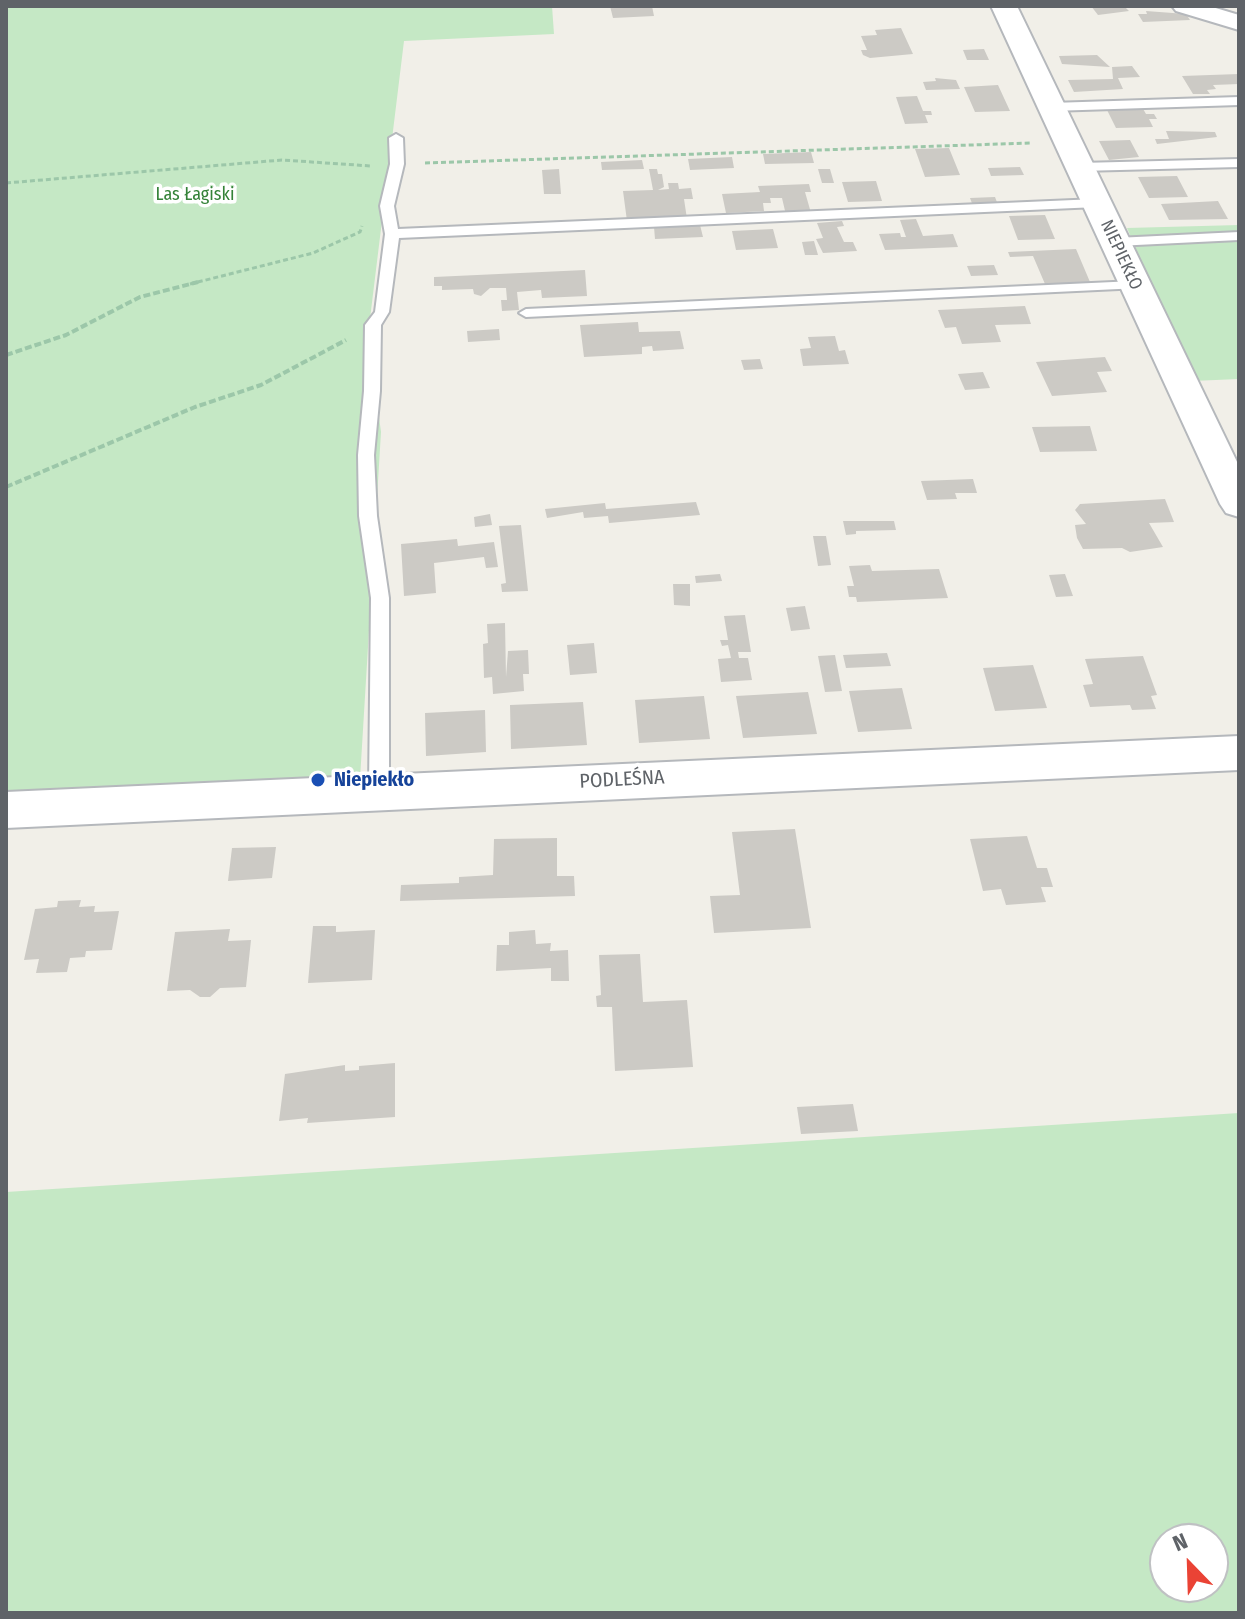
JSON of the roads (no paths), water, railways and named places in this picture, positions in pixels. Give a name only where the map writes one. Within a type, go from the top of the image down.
[{"type":"street","name":"NIEPIEKŁO","points":[[1004,6],[1239,504]]},
{"type":"street","points":[[1184,6],[1239,23]]},
{"type":"street","name":"PODLEŚNA","points":[[6,810],[1239,753]]},
{"type":"lane","points":[[1051,107],[1239,101]]},
{"type":"lane","points":[[379,791],[380,598],[368,516],[366,455],[372,391],[373,325],[382,312],[392,234],[388,201],[397,164],[396,138]]},
{"type":"lane","points":[[1074,154],[1239,163]]},
{"type":"lane","points":[[392,234],[1097,203]]},
{"type":"lane","points":[[1116,242],[1239,236]]},
{"type":"lane","points":[[526,313],[1135,285]]},
{"type":"place","name":"Niepiekło","points":[[318,780]]},
{"type":"park label","name":"Las Łagiski","points":[[195,195]]}]
